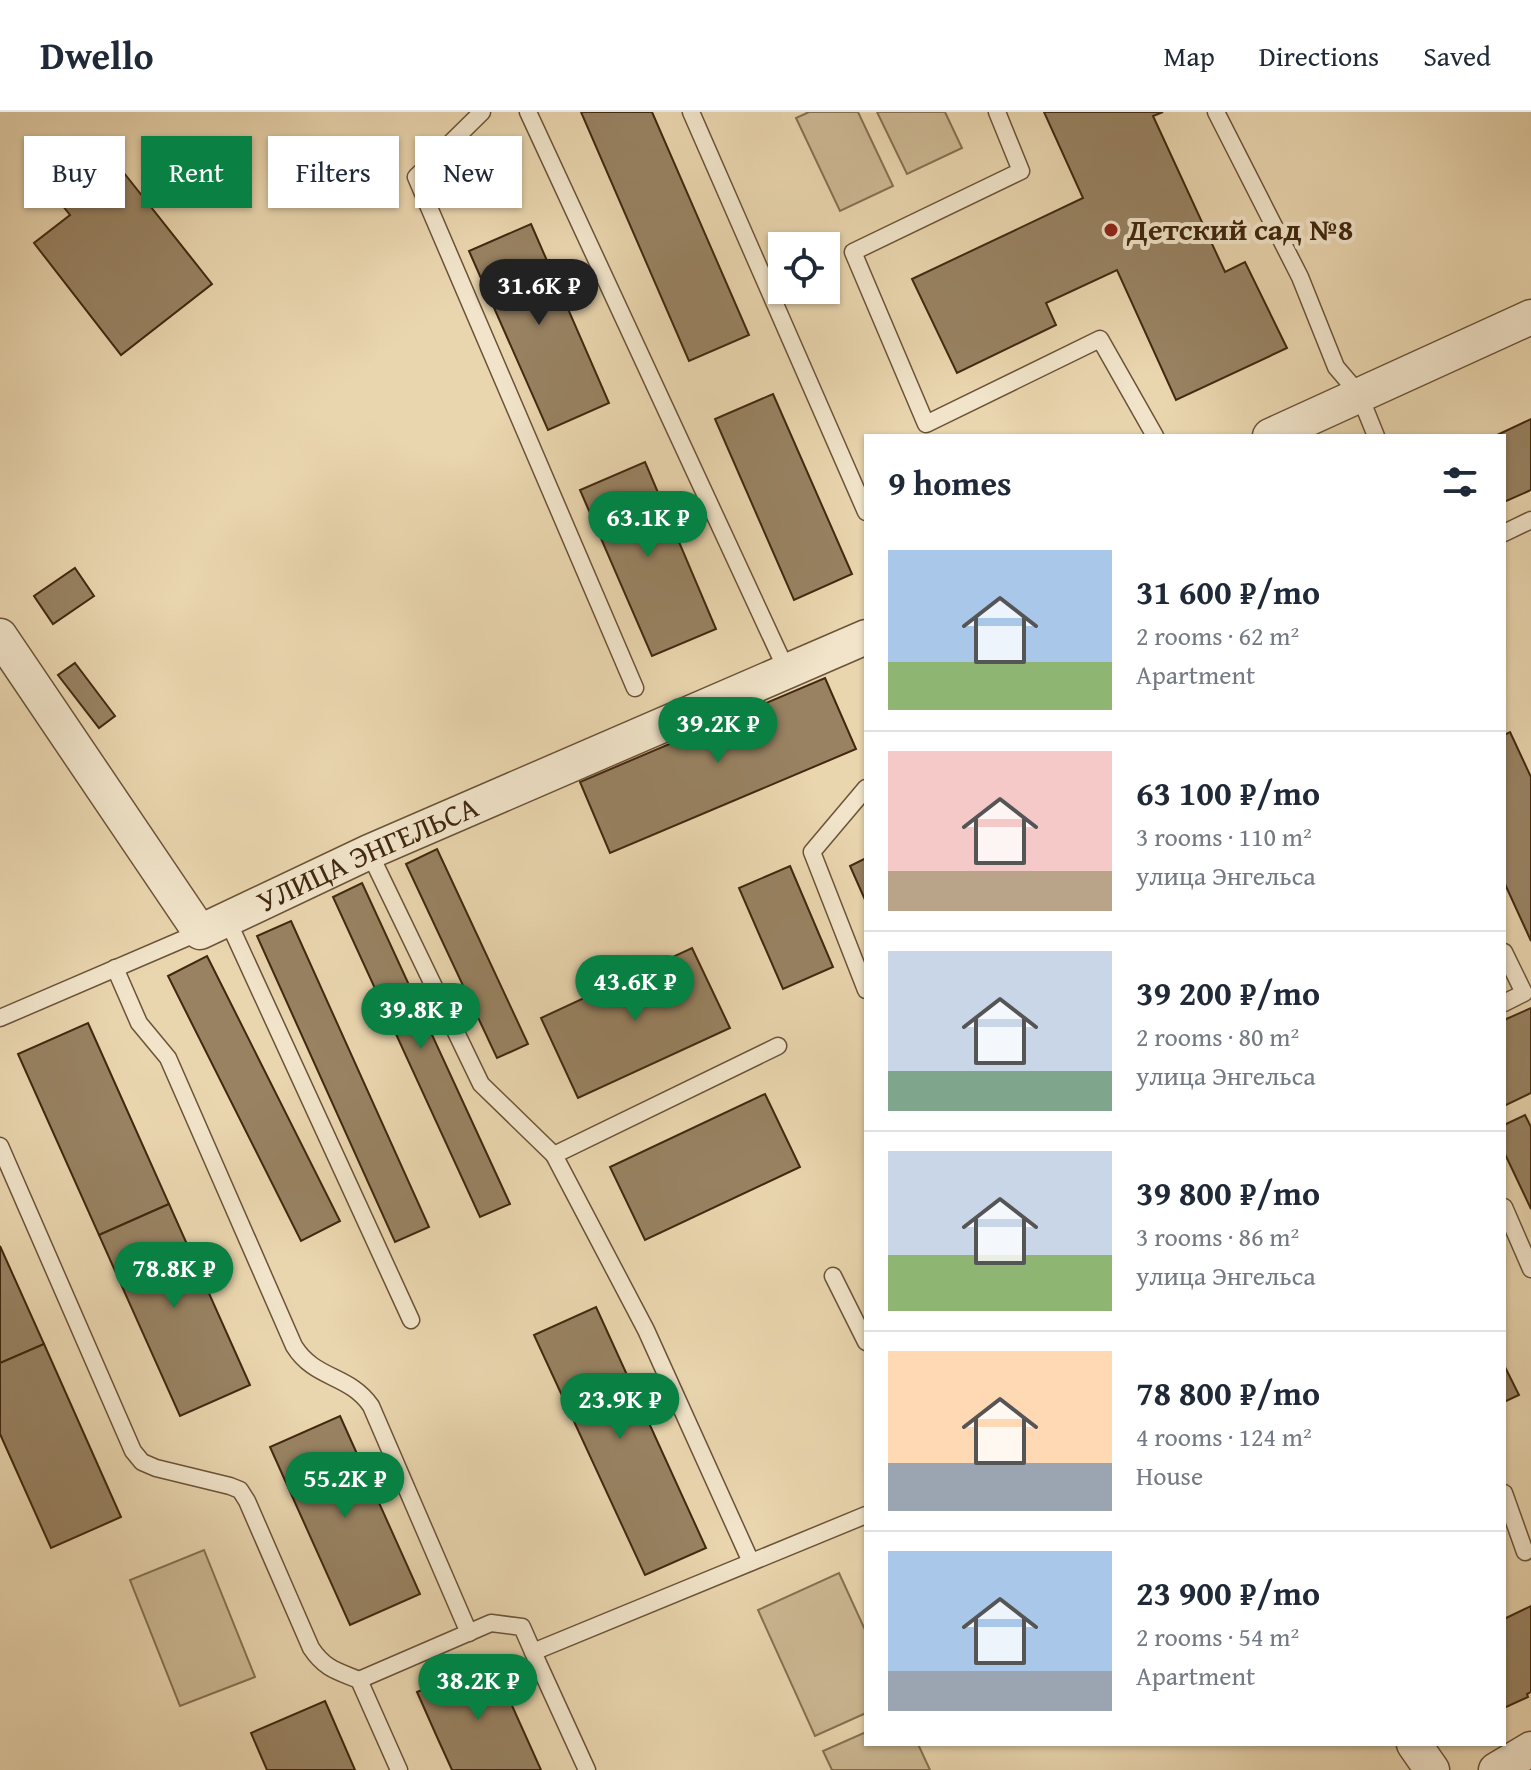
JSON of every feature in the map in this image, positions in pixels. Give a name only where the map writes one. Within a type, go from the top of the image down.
[{"type":"street","points":[[1274,434],[1531,317]]},
{"type":"street","points":[[0,636],[214,925]]},
{"type":"street","name":"УЛИЦА ЭНГЕЛЬСА","points":[[214,925],[369,852],[864,638]]},
{"type":"street","points":[[1415,1746],[1432,1770]]},
{"type":"street","points":[[1496,1770],[1531,1749]]},
{"type":"lane","points":[[482,112],[416,177],[635,688]]},
{"type":"lane","points":[[528,112],[787,671]]},
{"type":"lane","points":[[691,112],[864,507]]},
{"type":"lane","points":[[997,112],[1021,171],[853,252],[926,424],[1100,339],[1154,434]]},
{"type":"lane","points":[[1216,112],[1300,277],[1336,367],[1359,394],[1375,434]]},
{"type":"lane","points":[[1506,532],[1531,520]]},
{"type":"lane","points":[[864,790],[812,852],[864,985]]},
{"type":"lane","points":[[369,852],[481,1084],[554,1155],[646,1330],[751,1562]]},
{"type":"lane","points":[[0,1018],[214,925],[411,1320]]},
{"type":"lane","points":[[1506,956],[1524,993],[1506,1002]]},
{"type":"lane","points":[[115,968],[139,1023],[168,1058],[294,1346],[302,1359],[354,1387],[371,1406],[469,1633]]},
{"type":"lane","points":[[554,1155],[778,1046]]},
{"type":"lane","points":[[0,1146],[133,1451],[142,1462],[156,1468],[240,1490],[311,1648],[320,1662],[359,1680],[399,1770]]},
{"type":"lane","points":[[1506,1212],[1531,1269]]},
{"type":"lane","points":[[833,1276],[864,1338]]},
{"type":"lane","points":[[1506,1499],[1525,1552]]},
{"type":"lane","points":[[533,1652],[864,1516]]},
{"type":"lane","points":[[359,1680],[491,1623],[522,1627],[587,1770]]},
{"type":"shaded area","points":[[809,112],[858,112],[893,186],[840,211],[796,118]]},
{"type":"shaded area","points":[[877,112],[945,112],[962,148],[907,174]]},
{"type":"shaded area","points":[[204,1550],[255,1677],[180,1706],[130,1580]]},
{"type":"shaded area","points":[[839,1573],[864,1628],[864,1714],[815,1736],[758,1610]]},
{"type":"shaded area","points":[[864,1733],[864,1746],[919,1746],[930,1770],[832,1770],[823,1751]]},
{"type":"building","points":[[581,112],[652,112],[749,335],[689,361]]},
{"type":"building","name":"Детский сад №8","points":[[1044,112],[1163,112],[1153,116],[1225,272],[1245,262],[1287,348],[1176,400],[1117,270],[1046,303],[1056,325],[957,373],[912,279],[1083,198]]},
{"type":"building","points":[[125,174],[141,194],[141,208],[152,208],[212,284],[121,355],[34,243],[70,215],[64,208],[125,208]]},
{"type":"building","points":[[531,224],[609,403],[548,430],[469,251]]},
{"type":"building","points":[[773,394],[852,574],[794,600],[715,419]]},
{"type":"building","points":[[1531,419],[1531,490],[1506,501],[1506,434],[1499,434]]},
{"type":"building","points":[[645,462],[716,629],[652,656],[580,490]]},
{"type":"building","points":[[75,568],[94,596],[53,624],[34,596]]},
{"type":"building","points":[[75,663],[115,716],[99,728],[58,675]]},
{"type":"building","points":[[825,678],[856,749],[610,853],[580,782]]},
{"type":"building","points":[[1510,732],[1531,777],[1531,941],[1506,886],[1506,734]]},
{"type":"building","points":[[437,849],[528,1044],[497,1058],[406,864]]},
{"type":"building","points":[[864,859],[864,898],[850,866]]},
{"type":"building","points":[[790,866],[833,967],[783,989],[739,888]]},
{"type":"building","points":[[362,883],[510,1204],[480,1217],[333,897]]},
{"type":"building","points":[[291,921],[429,1227],[395,1242],[257,936]]},
{"type":"building","points":[[692,948],[730,1028],[578,1098],[541,1018]]},
{"type":"building","points":[[207,956],[340,1221],[301,1241],[168,976]]},
{"type":"building","points":[[1531,1008],[1531,1093],[1506,1105],[1506,1019]]},
{"type":"building","points":[[88,1023],[169,1204],[99,1235],[18,1054]]},
{"type":"building","points":[[765,1094],[800,1167],[645,1240],[610,1167]]},
{"type":"building","points":[[1525,1115],[1531,1127],[1531,1209],[1506,1156],[1506,1124]]},
{"type":"building","points":[[169,1204],[250,1385],[180,1416],[99,1235]]},
{"type":"building","points":[[0,1246],[44,1344],[0,1363]]},
{"type":"building","points":[[596,1307],[706,1548],[645,1575],[534,1335]]},
{"type":"building","points":[[44,1344],[121,1517],[51,1548],[0,1434],[0,1363]]},
{"type":"building","points":[[1506,1369],[1519,1395],[1506,1401]]},
{"type":"building","points":[[340,1416],[420,1594],[350,1625],[270,1447]]},
{"type":"building","points":[[1531,1606],[1531,1692],[1527,1694],[1528,1697],[1506,1707],[1506,1618]]},
{"type":"building","points":[[491,1659],[541,1770],[452,1770],[437,1737],[417,1692]]},
{"type":"building","points":[[325,1701],[355,1770],[267,1770],[251,1733]]},
{"type":"place","name":"Детский сад №8","points":[[1111,230]]}]
